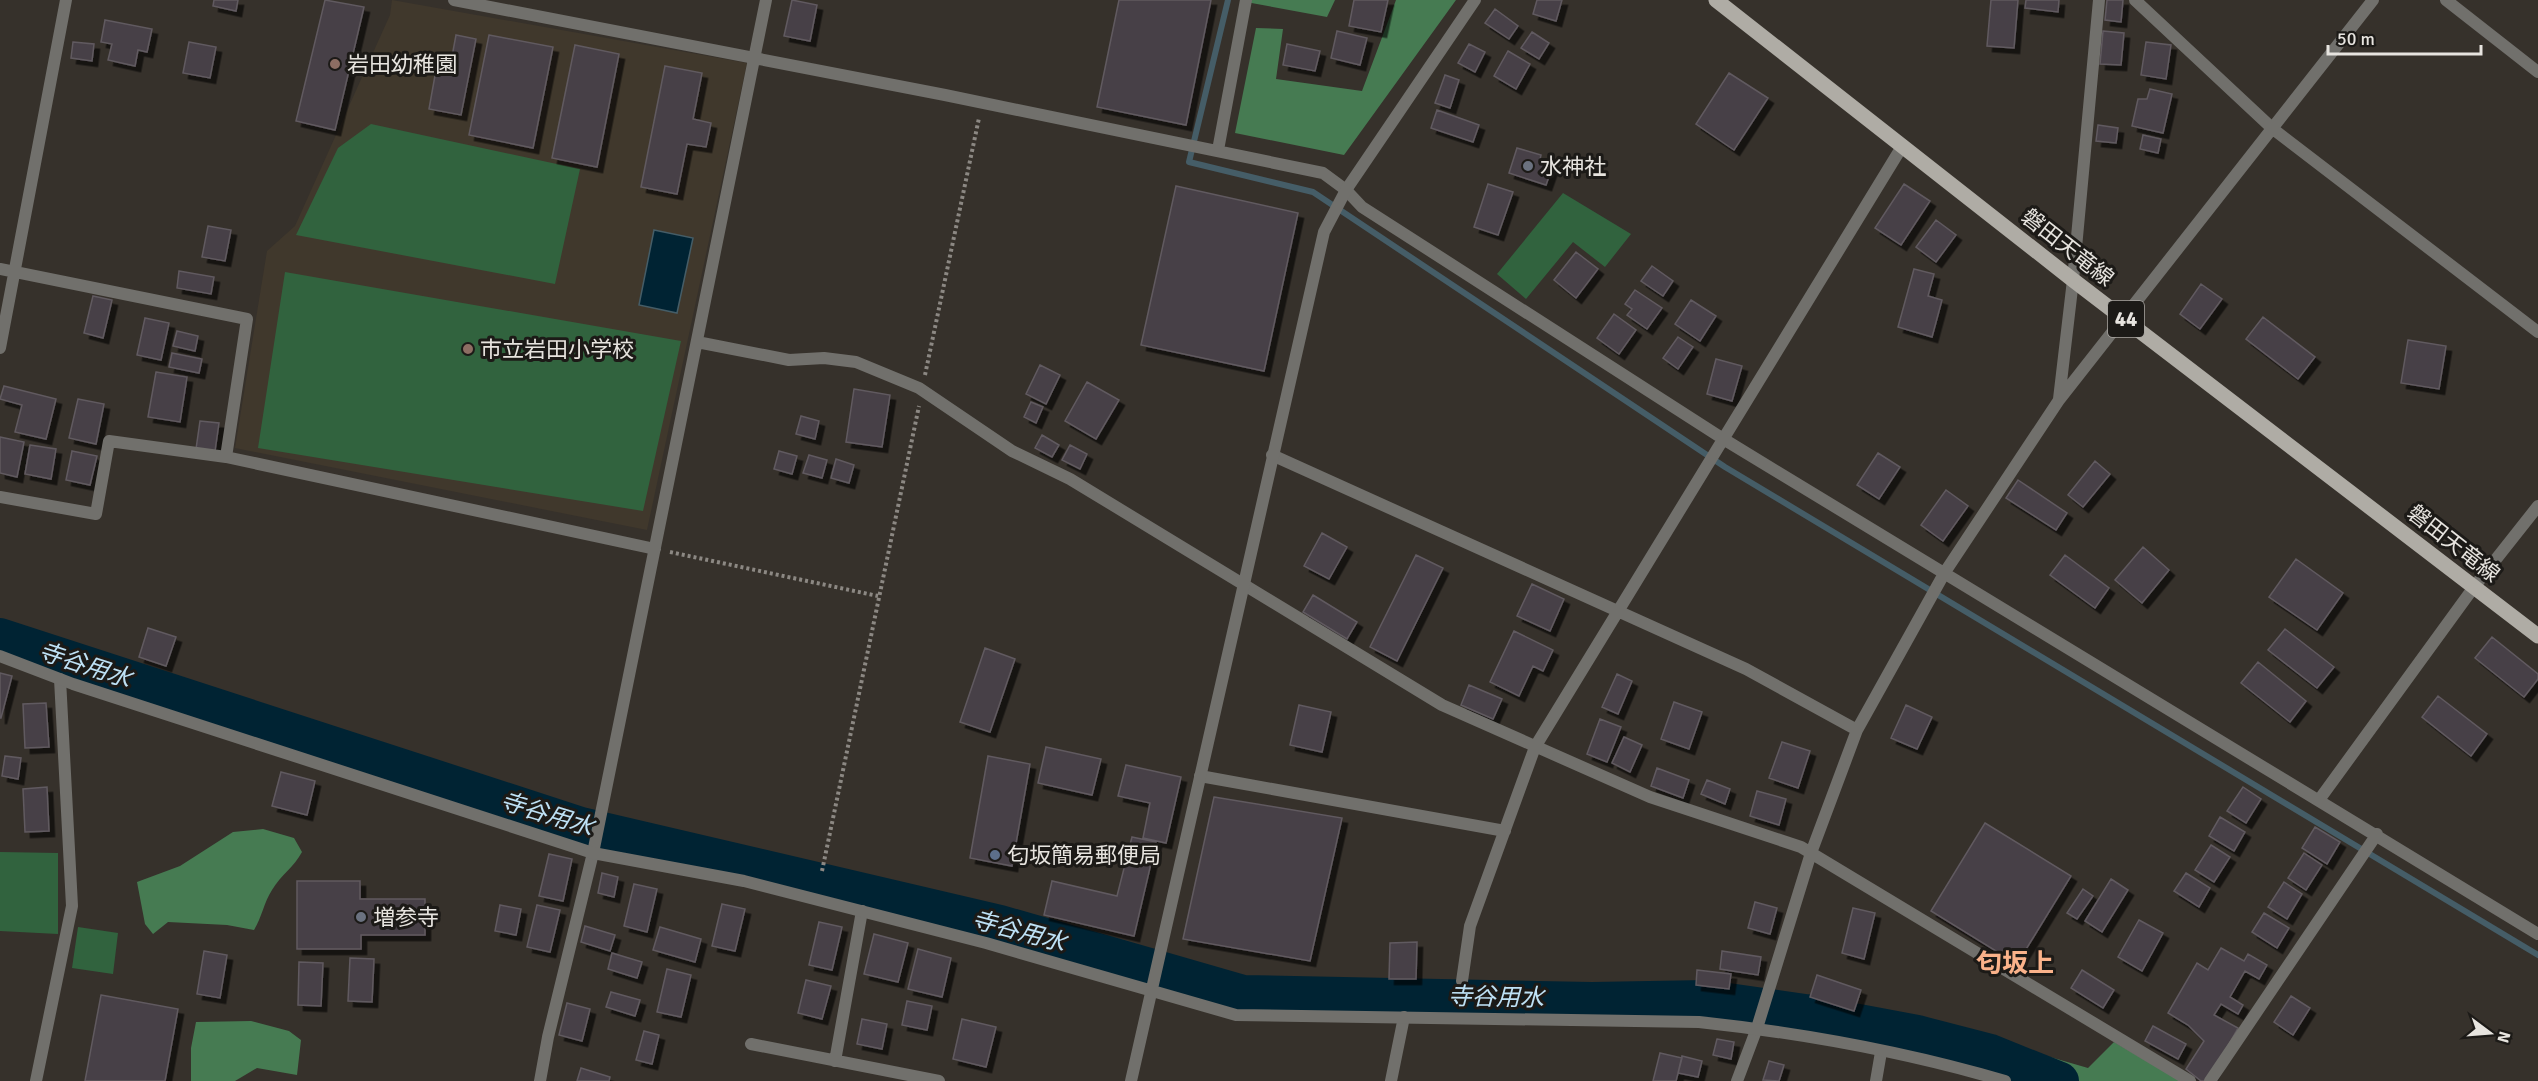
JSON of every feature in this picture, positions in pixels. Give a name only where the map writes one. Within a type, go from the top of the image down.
[{"type":"main road","name":"磐田天竜線","points":[[1716,0],[2073,280],[2126,318],[2538,636]]},
{"type":"street","points":[[0,348],[66,0]]},
{"type":"street","points":[[454,0],[982,103],[1323,173],[1346,190],[1362,207],[1725,440],[2377,834],[2538,934]]},
{"type":"street","points":[[540,1081],[548,1037],[593,854],[766,0]]},
{"type":"street","points":[[1218,150],[1246,0]]},
{"type":"street","points":[[1131,1081],[1324,232],[1346,190],[1475,0]]},
{"type":"street","points":[[2059,400],[2073,280],[2099,0]]},
{"type":"street","points":[[2135,0],[2273,129],[2538,332]]},
{"type":"street","points":[[1737,1081],[1757,1028],[1811,853],[1857,730],[1945,573],[2059,400],[2126,318],[2373,0]]},
{"type":"street","points":[[2446,0],[2538,72]]},
{"type":"street","points":[[1462,981],[1470,926],[1535,747],[1725,440],[1903,145]]},
{"type":"street","points":[[0,269],[247,319],[226,457]]},
{"type":"street","points":[[697,342],[789,360],[824,358],[856,362],[922,390],[1012,451],[1070,479],[1442,705],[1650,797],[1801,847],[2190,1081]]},
{"type":"street","points":[[0,497],[96,514],[109,441],[226,457],[655,549]]},
{"type":"street","points":[[1272,455],[1620,610],[1755,674],[1857,730]]},
{"type":"street","points":[[2319,800],[2474,586],[2538,506]]},
{"type":"street","points":[[0,656],[60,679],[593,854],[744,881],[986,943],[1236,1015],[1699,1022],[1757,1028],[1965,1069],[2005,1081]]},
{"type":"street","points":[[36,1081],[72,906],[60,679]]},
{"type":"street","points":[[1200,776],[1505,831]]},
{"type":"street","points":[[2210,1081],[2377,834]]},
{"type":"street","points":[[835,1061],[862,911]]},
{"type":"street","points":[[1391,1081],[1404,1017]]},
{"type":"street","points":[[751,1044],[939,1081]]},
{"type":"street","points":[[1876,1081],[1881,1052]]},
{"type":"path","points":[[822,871],[982,103]]},
{"type":"path","points":[[655,549],[878,596]]},
{"type":"shaded area","name":"市立岩田小学校","points":[[392,0],[747,63],[647,530],[235,448],[267,251],[295,226],[390,15]]},
{"type":"green space","points":[[1247,0],[1335,0],[1327,17],[1246,2]]},
{"type":"green space","points":[[1396,0],[1456,0],[1344,155],[1235,133],[1256,28],[1283,29],[1276,79],[1362,91]]},
{"type":"green space","points":[[371,124],[580,169],[555,284],[296,235],[338,148]]},
{"type":"green space","points":[[1563,193],[1631,234],[1605,267],[1573,242],[1526,299],[1497,274]]},
{"type":"green space","points":[[285,272],[681,341],[643,511],[258,448]]},
{"type":"green space","points":[[263,829],[294,838],[302,852],[272,890],[254,930],[227,925],[168,922],[153,934],[145,924],[137,882],[180,866],[233,832]]},
{"type":"green space","points":[[0,852],[58,853],[58,934],[0,931]]},
{"type":"green space","points":[[78,927],[118,933],[113,974],[72,968]]},
{"type":"green space","points":[[1904,1015],[2088,1068],[2114,1042],[2181,1081],[2014,1081],[1901,1041]]},
{"type":"green space","points":[[251,1021],[289,1031],[301,1040],[297,1075],[257,1068],[235,1081],[191,1081],[191,1048],[196,1022]]},
{"type":"water","points":[[654,230],[693,238],[677,313],[639,305]]},
{"type":"building","points":[[214,0],[238,0],[236,11],[213,6]]},
{"type":"building","points":[[325,0],[364,7],[335,130],[296,121]]},
{"type":"building","points":[[792,0],[817,5],[810,41],[784,36]]},
{"type":"building","points":[[1119,0],[1211,0],[1186,125],[1097,107]]},
{"type":"building","points":[[1354,0],[1388,0],[1381,32],[1349,26]]},
{"type":"building","points":[[1537,0],[1562,0],[1556,21],[1533,14]]},
{"type":"building","points":[[1991,0],[2018,0],[2014,48],[1987,46]]},
{"type":"building","points":[[2026,0],[2059,0],[2058,12],[2025,8]]},
{"type":"building","points":[[2107,0],[2123,0],[2121,22],[2105,20]]},
{"type":"building","points":[[1495,9],[1518,26],[1509,39],[1485,23]]},
{"type":"building","points":[[105,20],[152,29],[147,52],[138,50],[135,66],[108,60],[112,44],[101,42]]},
{"type":"building","points":[[1337,31],[1367,38],[1360,65],[1331,58]]},
{"type":"building","points":[[2103,31],[2124,33],[2121,65],[2100,64]]},
{"type":"building","points":[[1532,32],[1549,43],[1539,59],[1521,48]]},
{"type":"building","points":[[456,35],[476,39],[461,115],[429,109],[438,59],[451,62]]},
{"type":"building","points":[[489,35],[553,47],[533,148],[469,135]]},
{"type":"building","points":[[73,42],[94,44],[92,61],[71,58]]},
{"type":"building","points":[[189,42],[216,47],[210,78],[183,73]]},
{"type":"building","points":[[2146,42],[2171,45],[2166,79],[2141,75]]},
{"type":"building","points":[[1287,44],[1320,51],[1315,71],[1283,65]]},
{"type":"building","points":[[1469,44],[1485,52],[1475,72],[1458,63]]},
{"type":"building","points":[[575,45],[619,54],[597,167],[552,158]]},
{"type":"building","points":[[1508,51],[1530,64],[1516,89],[1494,76]]},
{"type":"building","points":[[665,66],[702,73],[693,119],[711,123],[706,147],[687,144],[677,194],[641,187]]},
{"type":"building","points":[[1729,73],[1768,98],[1734,150],[1696,124]]},
{"type":"building","points":[[1445,75],[1459,80],[1450,108],[1435,103]]},
{"type":"building","points":[[2150,89],[2172,94],[2163,133],[2132,126],[2138,99],[2147,99]]},
{"type":"building","points":[[1437,110],[1479,125],[1473,142],[1431,128]]},
{"type":"building","points":[[2098,125],[2118,128],[2116,143],[2096,141]]},
{"type":"building","points":[[2143,135],[2161,139],[2158,153],[2140,149]]},
{"type":"building","name":"水神社","points":[[1517,148],[1541,155],[1539,164],[1552,168],[1546,185],[1509,173]]},
{"type":"building","points":[[1488,184],[1513,192],[1498,235],[1474,227]]},
{"type":"building","points":[[1904,184],[1930,201],[1901,245],[1875,228]]},
{"type":"building","points":[[1176,186],[1298,213],[1264,371],[1141,345]]},
{"type":"building","points":[[1936,220],[1956,235],[1936,262],[1916,247]]},
{"type":"building","points":[[208,226],[231,230],[225,261],[202,257]]},
{"type":"building","points":[[1576,252],[1598,269],[1576,298],[1554,280]]},
{"type":"building","points":[[1652,266],[1673,281],[1663,296],[1641,281]]},
{"type":"building","points":[[1914,269],[1934,274],[1928,296],[1942,300],[1932,337],[1898,327]]},
{"type":"building","points":[[179,271],[214,277],[211,294],[177,288]]},
{"type":"building","points":[[2201,284],[2222,299],[2200,329],[2180,314]]},
{"type":"building","points":[[1635,290],[1662,308],[1647,329],[1627,315],[1632,309],[1625,304]]},
{"type":"building","points":[[93,296],[112,300],[103,338],[84,333]]},
{"type":"building","points":[[1691,300],[1716,316],[1700,341],[1675,324]]},
{"type":"building","points":[[1614,314],[1636,330],[1619,354],[1597,338]]},
{"type":"building","points":[[2263,317],[2315,357],[2298,379],[2246,339]]},
{"type":"building","points":[[145,318],[169,323],[161,360],[137,355]]},
{"type":"building","points":[[177,331],[198,336],[195,351],[173,346]]},
{"type":"building","points":[[1678,337],[1693,347],[1678,369],[1663,358]]},
{"type":"building","points":[[2408,340],[2446,346],[2439,389],[2401,383]]},
{"type":"building","points":[[172,353],[202,359],[199,373],[169,367]]},
{"type":"building","points":[[1716,359],[1742,366],[1732,401],[1707,394]]},
{"type":"building","points":[[1040,365],[1060,375],[1046,404],[1026,394]]},
{"type":"building","points":[[156,372],[187,377],[180,422],[148,417]]},
{"type":"building","points":[[1087,382],[1119,400],[1096,439],[1065,421]]},
{"type":"building","points":[[4,386],[56,399],[46,439],[15,432],[22,405],[0,399]]},
{"type":"building","points":[[854,389],[890,395],[882,447],[846,442]]},
{"type":"building","points":[[78,399],[104,404],[96,444],[69,438]]},
{"type":"building","points":[[1031,402],[1043,407],[1036,423],[1024,417]]},
{"type":"building","points":[[801,416],[819,421],[815,439],[796,434]]},
{"type":"building","points":[[200,421],[219,423],[215,451],[196,449]]},
{"type":"building","points":[[1042,435],[1059,445],[1052,457],[1035,448]]},
{"type":"building","points":[[0,437],[24,442],[17,477],[0,473]]},
{"type":"building","points":[[30,445],[56,449],[51,479],[25,474]]},
{"type":"building","points":[[1070,445],[1087,454],[1080,469],[1062,460]]},
{"type":"building","points":[[72,451],[97,456],[90,485],[66,480]]},
{"type":"building","points":[[779,451],[797,456],[792,474],[774,469]]},
{"type":"building","points":[[1878,453],[1900,467],[1879,499],[1857,485]]},
{"type":"building","points":[[809,455],[827,460],[822,478],[803,473]]},
{"type":"building","points":[[836,459],[854,465],[849,483],[831,478]]},
{"type":"building","points":[[2095,461],[2110,474],[2083,507],[2068,495]]},
{"type":"building","points":[[2018,480],[2067,513],[2056,530],[2006,498]]},
{"type":"building","points":[[1946,490],[1968,506],[1943,541],[1921,525]]},
{"type":"building","points":[[1322,533],[1347,547],[1329,579],[1304,566]]},
{"type":"building","points":[[2143,547],[2169,570],[2142,603],[2115,580]]},
{"type":"building","points":[[1416,555],[1443,568],[1397,661],[1370,647]]},
{"type":"building","points":[[2065,555],[2109,588],[2095,608],[2050,575]]},
{"type":"building","points":[[2296,559],[2343,593],[2317,630],[2269,597]]},
{"type":"building","points":[[1532,584],[1564,599],[1550,631],[1517,616]]},
{"type":"building","points":[[1313,595],[1357,622],[1347,639],[1303,612]]},
{"type":"building","points":[[148,628],[176,637],[166,666],[139,657]]},
{"type":"building","points":[[2285,629],[2334,667],[2317,688],[2268,650]]},
{"type":"building","points":[[1514,631],[1553,650],[1543,671],[1533,666],[1519,696],[1490,682]]},
{"type":"building","points":[[2492,637],[2538,674],[2538,679],[2524,697],[2475,658]]},
{"type":"building","points":[[985,648],[1015,659],[990,732],[960,722]]},
{"type":"building","points":[[2258,662],[2306,701],[2290,722],[2241,683]]},
{"type":"building","points":[[0,673],[12,676],[1,718],[0,718]]},
{"type":"building","points":[[1617,674],[1632,681],[1618,714],[1602,707]]},
{"type":"building","points":[[1469,685],[1502,699],[1493,719],[1461,705]]},
{"type":"building","points":[[2438,696],[2487,734],[2471,756],[2422,717]]},
{"type":"building","points":[[1674,702],[1702,712],[1689,749],[1661,739]]},
{"type":"building","points":[[46,703],[49,747],[25,748],[23,704]]},
{"type":"building","points":[[1299,705],[1331,712],[1322,752],[1290,745]]},
{"type":"building","points":[[1906,705],[1932,717],[1917,749],[1891,738]]},
{"type":"building","points":[[1600,719],[1621,727],[1607,762],[1587,754]]},
{"type":"building","points":[[1624,737],[1642,745],[1630,772],[1612,763]]},
{"type":"building","points":[[1782,742],[1810,751],[1798,788],[1769,778]]},
{"type":"building","points":[[1046,747],[1101,759],[1092,795],[1038,783]]},
{"type":"building","points":[[5,756],[21,758],[18,779],[2,776]]},
{"type":"building","points":[[988,756],[1030,764],[1012,866],[970,858]]},
{"type":"building","points":[[1126,765],[1181,777],[1166,843],[1143,838],[1150,803],[1118,796]]},
{"type":"building","points":[[1657,768],[1689,780],[1683,798],[1651,786]]},
{"type":"building","points":[[281,772],[315,781],[307,815],[272,806]]},
{"type":"building","points":[[1707,780],[1730,789],[1725,804],[1701,794]]},
{"type":"building","points":[[47,787],[49,831],[25,832],[23,789]]},
{"type":"building","points":[[2243,787],[2261,799],[2246,823],[2227,811]]},
{"type":"building","points":[[1757,791],[1786,799],[1779,825],[1750,816]]},
{"type":"building","points":[[1214,797],[1342,818],[1310,961],[1183,939]]},
{"type":"building","points":[[2220,817],[2245,832],[2234,851],[2209,836]]},
{"type":"building","points":[[1985,823],[2071,876],[2017,964],[1931,911]]},
{"type":"building","points":[[2315,827],[2340,842],[2327,864],[2302,848]]},
{"type":"building","points":[[1132,837],[1156,842],[1134,936],[1044,915],[1052,881],[1117,896]]},
{"type":"building","points":[[2211,845],[2230,857],[2214,882],[2195,870]]},
{"type":"building","points":[[2304,853],[2322,865],[2306,890],[2288,878]]},
{"type":"building","points":[[549,854],[572,859],[563,901],[539,896]]},
{"type":"building","points":[[602,873],[618,877],[614,897],[598,893]]},
{"type":"building","points":[[2186,873],[2210,888],[2199,907],[2174,891]]},
{"type":"building","points":[[2111,879],[2128,890],[2102,932],[2085,921]]},
{"type":"building","name":"増参寺","points":[[297,881],[360,881],[360,899],[425,899],[425,935],[361,935],[361,949],[297,949]]},
{"type":"building","points":[[2284,882],[2302,894],[2287,919],[2268,907]]},
{"type":"building","points":[[634,884],[657,889],[647,932],[624,926]]},
{"type":"building","points":[[2083,889],[2093,896],[2077,919],[2067,913]]},
{"type":"building","points":[[1755,902],[1777,908],[1770,934],[1748,928]]},
{"type":"building","points":[[722,904],[745,909],[735,951],[712,946]]},
{"type":"building","points":[[500,905],[521,909],[516,935],[495,931]]},
{"type":"building","points":[[537,905],[560,910],[550,952],[527,947]]},
{"type":"building","points":[[1853,908],[1875,913],[1864,959],[1842,953]]},
{"type":"building","points":[[2264,913],[2289,928],[2277,948],[2252,932]]},
{"type":"building","points":[[2139,920],[2163,933],[2142,971],[2118,957]]},
{"type":"building","points":[[819,922],[842,927],[832,970],[809,965]]},
{"type":"building","points":[[585,926],[615,935],[610,951],[581,942]]},
{"type":"building","points":[[660,927],[701,939],[695,962],[653,950]]},
{"type":"building","points":[[874,934],[908,943],[898,982],[864,974]]},
{"type":"building","points":[[1417,942],[1416,979],[1389,979],[1390,943]]},
{"type":"building","points":[[2221,948],[2244,961],[2248,954],[2267,965],[2259,979],[2245,971],[2230,997],[2243,1005],[2238,1014],[2221,1004],[2214,1015],[2238,1028],[2208,1081],[2201,1081],[2186,1069],[2204,1041],[2188,1025],[2168,1013],[2197,963],[2208,970]]},
{"type":"building","points":[[918,949],[951,958],[942,997],[908,989]]},
{"type":"building","points":[[204,951],[227,955],[220,998],[197,994]]},
{"type":"building","points":[[1722,951],[1761,957],[1758,975],[1720,969]]},
{"type":"building","points":[[612,953],[642,962],[637,978],[608,969]]},
{"type":"building","points":[[350,958],[374,959],[372,1002],[348,1001]]},
{"type":"building","points":[[299,962],[323,963],[321,1006],[298,1005]]},
{"type":"building","points":[[667,969],[691,975],[681,1017],[657,1012]]},
{"type":"building","points":[[1697,970],[1731,974],[1729,989],[1696,985]]},
{"type":"building","points":[[2082,970],[2114,990],[2103,1008],[2071,988]]},
{"type":"building","points":[[1817,975],[1861,990],[1854,1011],[1810,997]]},
{"type":"building","points":[[806,980],[831,986],[822,1019],[798,1013]]},
{"type":"building","points":[[611,992],[640,1000],[635,1016],[606,1007]]},
{"type":"building","points":[[101,995],[178,1009],[165,1081],[85,1081]]},
{"type":"building","points":[[2291,996],[2310,1008],[2293,1035],[2274,1022]]},
{"type":"building","points":[[907,1001],[932,1006],[927,1030],[902,1025]]},
{"type":"building","points":[[567,1003],[590,1009],[582,1041],[559,1035]]},
{"type":"building","points":[[862,1019],[887,1024],[882,1049],[857,1044]]},
{"type":"building","points":[[962,1019],[996,1027],[986,1067],[953,1059]]},
{"type":"building","points":[[2153,1026],[2186,1044],[2178,1059],[2145,1041]]},
{"type":"building","points":[[644,1031],[659,1035],[652,1064],[636,1060]]},
{"type":"building","points":[[1717,1039],[1734,1042],[1731,1059],[1713,1055]]},
{"type":"building","points":[[1660,1053],[1682,1058],[1676,1081],[1653,1081]]},
{"type":"building","points":[[1682,1056],[1702,1061],[1698,1077],[1678,1073]]},
{"type":"building","points":[[1769,1061],[1784,1065],[1779,1081],[1763,1080]]},
{"type":"building","points":[[581,1068],[610,1077],[609,1081],[577,1081]]},
{"type":"waterway","points":[[1228,0],[1189,162],[1313,192],[1725,467],[2538,955]]},
{"type":"waterway","name":"寺谷用水","points":[[0,637],[581,826],[1000,924],[1243,994],[1592,1001],[1707,999],[1805,1013],[1917,1034],[1990,1053],[2060,1081]]},
{"type":"place","name":"岩田幼稚園","points":[[335,64]]},
{"type":"place","name":"水神社","points":[[1528,166]]},
{"type":"place","name":"市立岩田小学校","points":[[468,349]]},
{"type":"place","name":"匂坂簡易郵便局","points":[[995,855]]},
{"type":"place","name":"増参寺","points":[[361,917]]},
{"type":"district","name":"匂坂上","points":[[2015,963]]}]
